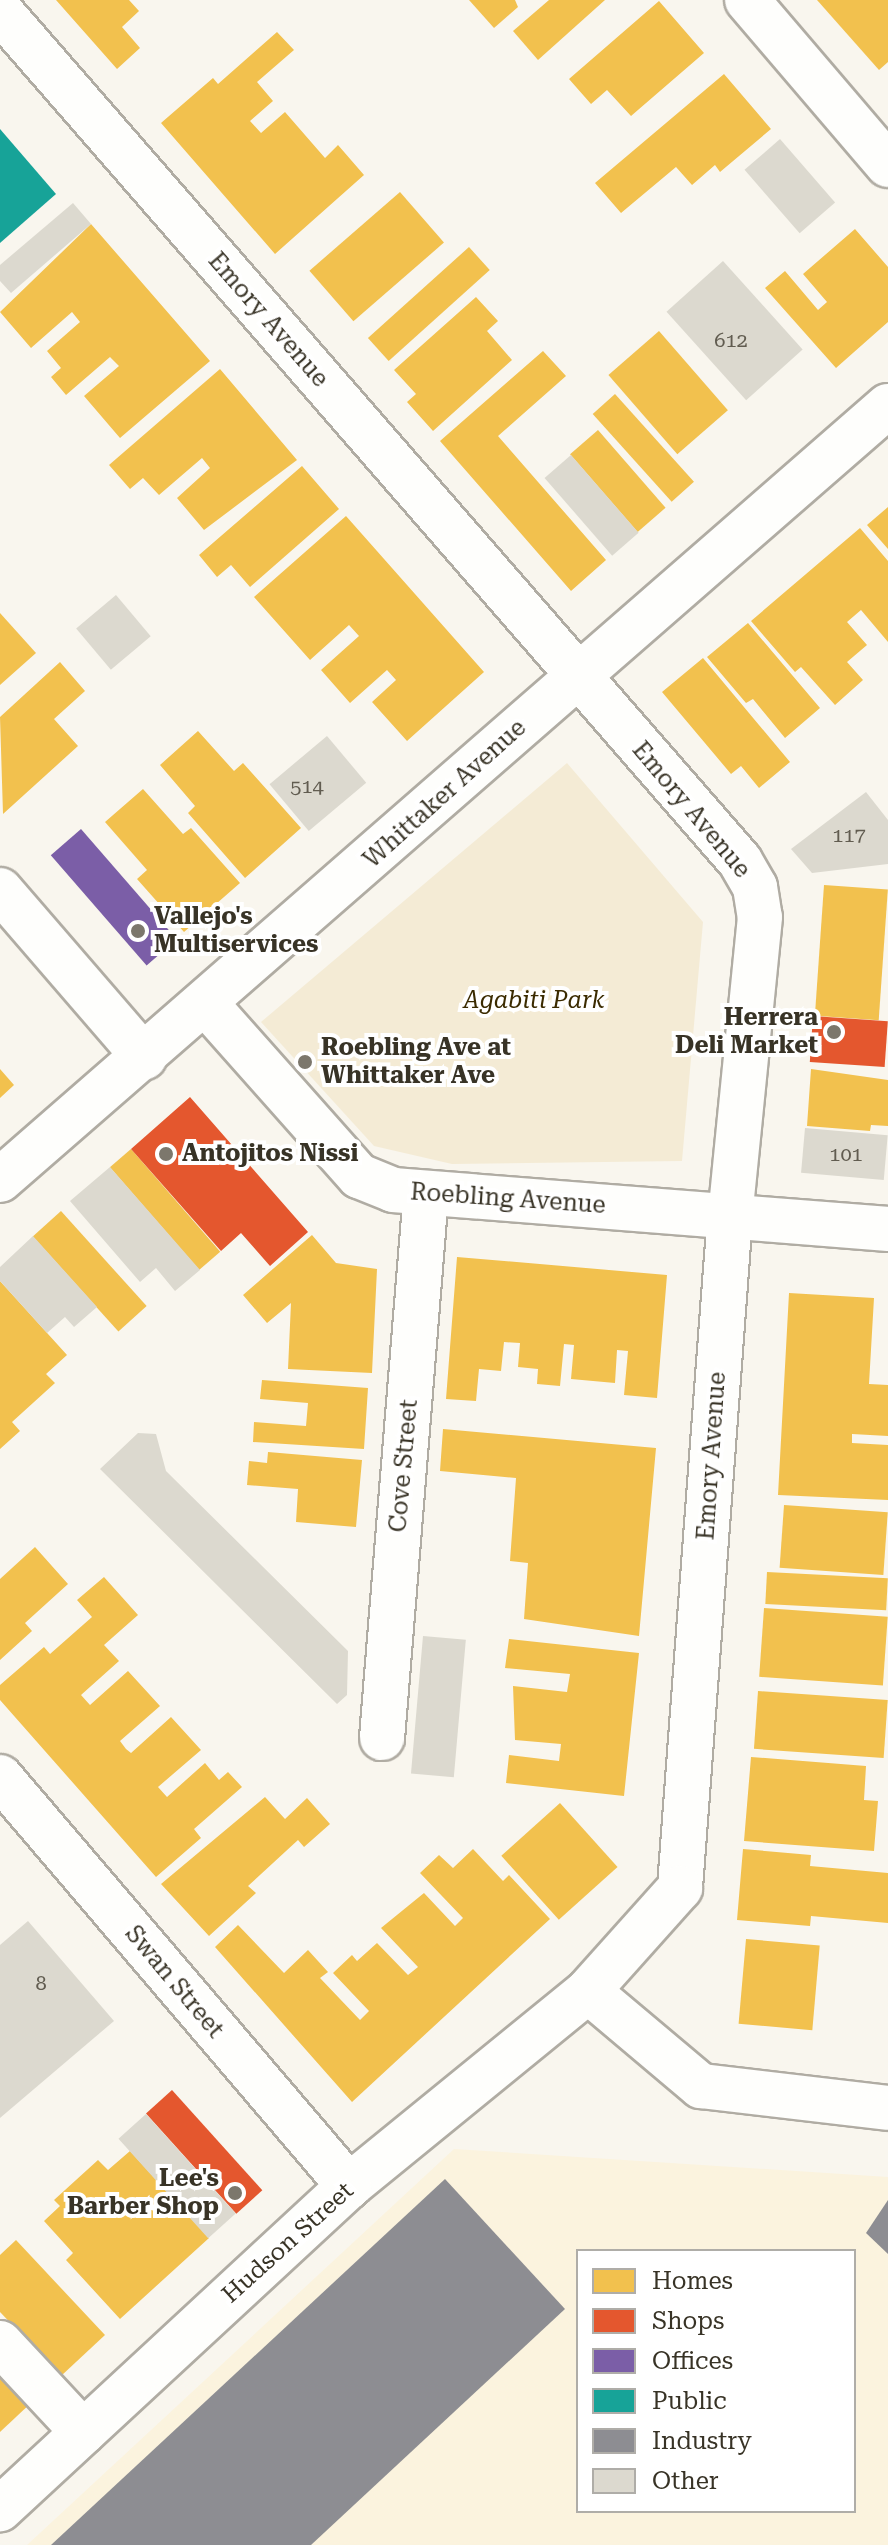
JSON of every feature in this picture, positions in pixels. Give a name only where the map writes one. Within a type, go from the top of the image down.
[{"type":"street","points":[[747,0],[888,165]]},
{"type":"street","name":"Emory Avenue","points":[[0,11],[740,861],[755,887],[760,917],[730,1216],[680,1888]]},
{"type":"street","name":"Whittaker Avenue","points":[[0,1180],[207,1005],[888,406]]},
{"type":"street","points":[[0,890],[144,1057]]},
{"type":"street","name":"Roebling Avenue","points":[[207,1005],[359,1176],[393,1190],[888,1229]]},
{"type":"street","name":"Cove Street","points":[[382,1738],[426,1194]]},
{"type":"street","name":"Swan Street","points":[[5,1792],[349,2186]]},
{"type":"street","name":"Hudson Street","points":[[0,2509],[349,2186],[588,1991],[680,1888]]},
{"type":"street","points":[[588,1991],[701,2086],[888,2108]]},
{"type":"street","points":[[0,2343],[83,2432]]},
{"type":"shaded area","points":[[454,2149],[888,2177],[888,2545],[27,2545]]},
{"type":"green space","name":"Agabiti Park","points":[[567,763],[703,922],[682,1161],[452,1164],[374,1146],[261,1022]]},
{"type":"building: Homes","points":[[56,0],[129,0],[139,11],[122,27],[140,48],[117,69]]},
{"type":"building: Homes","points":[[469,0],[515,0],[518,7],[494,28]]},
{"type":"building: Homes","points":[[549,0],[605,0],[538,60],[513,31]]},
{"type":"building: Homes","points":[[817,0],[888,0],[888,62],[879,70]]},
{"type":"building: Homes","points":[[659,1],[704,53],[631,116],[607,90],[591,104],[569,79]]},
{"type":"building: Homes","points":[[277,32],[294,50],[257,82],[273,101],[250,121],[261,133],[285,112],[325,158],[338,145],[364,175],[275,254],[161,123],[213,78],[218,84]]},
{"type":"building: Homes","points":[[724,74],[771,129],[720,172],[715,165],[692,185],[676,167],[621,213],[595,183]]},
{"type":"building: Homes","points":[[400,192],[444,243],[353,321],[309,271]]},
{"type":"building: Homes","points":[[91,224],[210,361],[120,438],[84,396],[119,366],[110,357],[66,395],[51,377],[61,368],[47,351],[80,322],[72,312],[31,348],[0,312]]},
{"type":"building: Homes","points":[[855,229],[888,267],[888,322],[836,368],[765,288],[785,271],[818,310],[827,302],[803,274]]},
{"type":"building: Homes","points":[[469,247],[490,270],[389,361],[368,338]]},
{"type":"building: Homes","points":[[476,297],[498,321],[487,331],[512,360],[433,431],[407,402],[416,394],[394,370]]},
{"type":"building: Homes","points":[[659,331],[728,410],[677,454],[608,375]]},
{"type":"building: Homes","points":[[543,351],[566,376],[498,436],[606,560],[571,591],[440,441]]},
{"type":"building: Homes","points":[[220,369],[297,460],[204,530],[177,498],[210,468],[202,458],[159,495],[143,478],[130,489],[109,465]]},
{"type":"building: Homes","points":[[615,394],[694,482],[672,502],[593,414]]},
{"type":"building: Homes","points":[[598,430],[666,508],[638,532],[570,454]]},
{"type":"building: Homes","points":[[302,466],[339,509],[250,587],[231,565],[217,577],[199,555]]},
{"type":"building: Homes","points":[[888,507],[888,549],[867,525]]},
{"type":"building: Homes","points":[[346,516],[484,672],[407,741],[372,702],[396,680],[387,670],[350,703],[321,670],[359,636],[349,625],[310,660],[254,597]]},
{"type":"building: Homes","points":[[860,528],[888,561],[888,642],[861,610],[847,622],[867,645],[847,662],[863,680],[835,705],[801,667],[795,672],[751,621]]},
{"type":"building: Homes","points":[[0,613],[36,653],[0,685]]},
{"type":"building: Homes","points":[[748,623],[820,708],[785,738],[753,699],[746,703],[707,657]]},
{"type":"building: Homes","points":[[703,658],[790,762],[759,788],[741,766],[731,774],[662,692]]},
{"type":"building: Homes","points":[[60,662],[85,691],[54,719],[78,746],[3,814],[0,717]]},
{"type":"building: Homes","points":[[198,731],[234,771],[243,763],[301,828],[245,878],[188,813],[195,806],[160,765]]},
{"type":"building: Homes","points":[[143,789],[183,834],[191,828],[240,883],[184,932],[137,879],[147,870],[105,822]]},
{"type":"building: Homes","points":[[824,885],[888,889],[879,1020],[815,1016]]},
{"type":"building: Homes","points":[[0,1069],[14,1085],[0,1098]]},
{"type":"building: Homes","points":[[811,1069],[888,1080],[888,1126],[871,1125],[870,1131],[807,1126]]},
{"type":"building: Homes","points":[[131,1149],[220,1252],[199,1270],[110,1167]]},
{"type":"building: Homes","points":[[61,1211],[147,1306],[118,1332],[33,1236]]},
{"type":"building: Homes","points":[[312,1235],[336,1263],[377,1269],[372,1373],[288,1369],[291,1303],[267,1323],[243,1295]]},
{"type":"building: Homes","points":[[457,1257],[667,1275],[657,1398],[624,1395],[628,1351],[617,1350],[615,1383],[571,1379],[574,1345],[564,1344],[560,1386],[537,1384],[538,1369],[518,1367],[520,1343],[504,1342],[501,1371],[479,1369],[476,1401],[446,1399]]},
{"type":"building: Homes","points":[[0,1281],[67,1355],[46,1374],[55,1383],[12,1422],[20,1431],[0,1449]]},
{"type":"building: Homes","points":[[789,1293],[874,1298],[869,1384],[888,1385],[888,1436],[852,1434],[852,1443],[888,1445],[888,1500],[778,1495]]},
{"type":"building: Homes","points":[[262,1380],[368,1388],[364,1449],[253,1442],[254,1422],[306,1426],[308,1403],[260,1399]]},
{"type":"building: Homes","points":[[443,1429],[656,1448],[639,1636],[524,1619],[528,1563],[510,1561],[516,1478],[440,1471]]},
{"type":"building: Homes","points":[[268,1452],[362,1460],[356,1527],[296,1522],[298,1489],[247,1485],[249,1461],[267,1463]]},
{"type":"building: Homes","points":[[784,1505],[888,1512],[883,1575],[780,1568]]},
{"type":"building: Homes","points":[[35,1547],[68,1584],[25,1623],[32,1631],[0,1660],[0,1579]]},
{"type":"building: Homes","points":[[767,1572],[888,1578],[886,1610],[765,1604]]},
{"type":"building: Homes","points":[[104,1577],[138,1615],[104,1645],[119,1661],[81,1695],[90,1705],[128,1671],[160,1706],[120,1741],[126,1749],[131,1753],[171,1717],[201,1750],[158,1787],[167,1797],[205,1763],[219,1780],[228,1772],[242,1787],[194,1829],[201,1838],[156,1877],[0,1700],[0,1685],[44,1647],[50,1654],[92,1617],[77,1600]]},
{"type":"building: Homes","points":[[764,1608],[888,1617],[883,1685],[759,1677]]},
{"type":"building: Homes","points":[[509,1639],[639,1653],[624,1796],[506,1783],[509,1755],[559,1761],[561,1744],[515,1740],[513,1686],[567,1692],[570,1674],[505,1668]]},
{"type":"building: Homes","points":[[758,1691],[888,1700],[884,1758],[754,1749]]},
{"type":"building: Homes","points":[[751,1757],[866,1766],[864,1800],[878,1801],[874,1851],[744,1841]]},
{"type":"building: Homes","points":[[265,1797],[285,1819],[307,1798],[330,1824],[304,1847],[298,1840],[248,1886],[256,1893],[209,1936],[161,1884]]},
{"type":"building: Homes","points":[[560,1803],[618,1867],[559,1920],[501,1856]]},
{"type":"building: Homes","points":[[473,1849],[503,1881],[509,1875],[550,1919],[352,2102],[215,1947],[238,1925],[284,1973],[308,1950],[328,1972],[320,1978],[360,2020],[369,2011],[333,1973],[352,1955],[357,1961],[377,1943],[408,1975],[418,1967],[381,1928],[424,1893],[455,1926],[463,1918],[420,1873],[439,1855],[453,1868]]},
{"type":"building: Homes","points":[[743,1849],[811,1855],[810,1866],[888,1873],[888,1923],[811,1916],[810,1926],[737,1920]]},
{"type":"building: Homes","points":[[746,1939],[820,1945],[812,2030],[739,2024]]},
{"type":"building: Homes","points":[[130,2151],[209,2238],[120,2319],[66,2260],[73,2253],[44,2221],[60,2206],[54,2200],[98,2160],[108,2170]]},
{"type":"building: Homes","points":[[16,2240],[105,2335],[61,2376],[0,2312],[0,2255]]},
{"type":"building: Homes","points":[[0,2367],[32,2402],[0,2432]]},
{"type":"building: Shops","points":[[813,1016],[888,1021],[885,1067],[810,1062]]},
{"type":"building: Shops","points":[[190,1097],[308,1232],[270,1266],[241,1233],[221,1251],[131,1149]]},
{"type":"building: Shops","points":[[172,2090],[262,2190],[236,2214],[146,2113]]},
{"type":"building: Offices","points":[[81,829],[177,939],[147,965],[51,855]]},
{"type":"building: Public","points":[[0,129],[56,194],[0,243]]},
{"type":"building: Industry","points":[[445,2179],[565,2309],[311,2545],[51,2545]]},
{"type":"building: Industry","points":[[888,2200],[888,2254],[866,2233]]},
{"type":"building: Other","points":[[780,139],[835,202],[800,233],[745,170]]},
{"type":"building: Other","points":[[73,203],[91,224],[11,293],[0,281],[0,265]]},
{"type":"building: Other","points":[[723,261],[803,349],[746,400],[667,312]]},
{"type":"building: Other","points":[[571,455],[639,533],[612,556],[545,478]]},
{"type":"building: Other","points":[[116,595],[151,636],[111,670],[76,628]]},
{"type":"building: Other","points":[[327,736],[366,783],[309,831],[270,784]]},
{"type":"building: Other","points":[[866,792],[888,820],[888,864],[812,873],[791,849]]},
{"type":"building: Other","points":[[805,1128],[888,1135],[884,1180],[801,1173]]},
{"type":"building: Other","points":[[110,1167],[200,1270],[175,1291],[156,1268],[140,1282],[70,1201]]},
{"type":"building: Other","points":[[33,1236],[97,1307],[74,1327],[65,1317],[47,1333],[0,1281],[0,1267]]},
{"type":"building: Other","points":[[138,1433],[156,1434],[166,1471],[348,1651],[347,1695],[337,1704],[100,1469]]},
{"type":"building: Other","points":[[423,1636],[466,1640],[454,1777],[411,1773]]},
{"type":"building: Other","points":[[28,1921],[114,2021],[0,2118],[0,1945]]},
{"type":"building: Other","points":[[146,2114],[236,2214],[208,2238],[119,2139]]},
{"type":"place","name":"Vallejo's Multiservices","points":[[138,931]]},
{"type":"place","name":"Herrera Deli Market","points":[[834,1032]]},
{"type":"place","name":"Roebling Ave at Whittaker Ave","points":[[305,1062]]},
{"type":"place","name":"Antojitos Nissi","points":[[166,1154]]},
{"type":"place","name":"Lee's Barber Shop","points":[[235,2193]]}]
